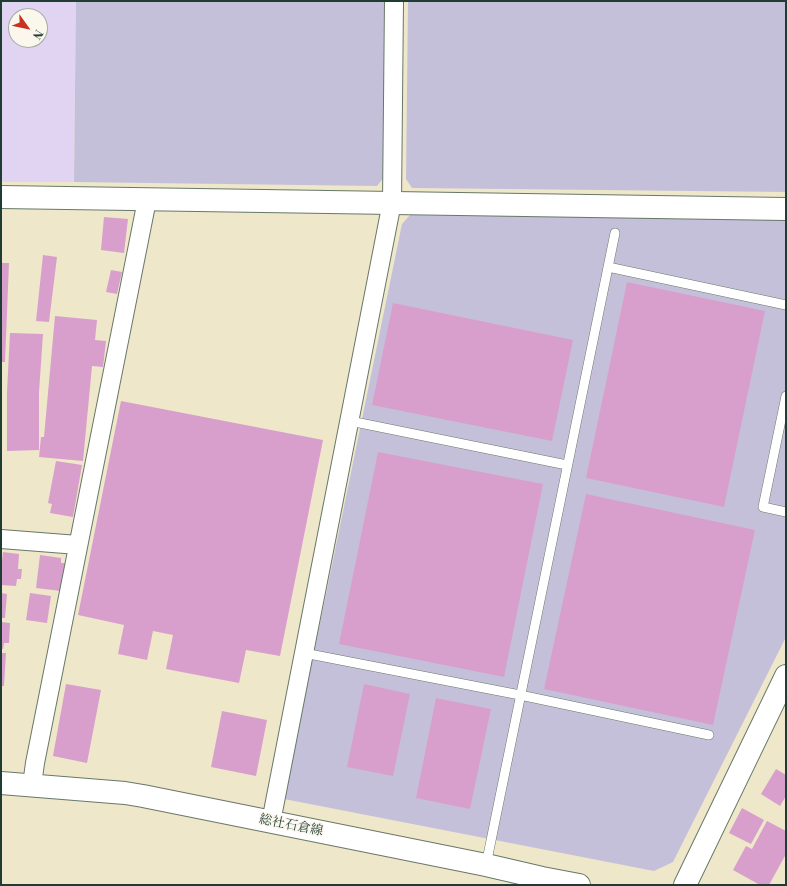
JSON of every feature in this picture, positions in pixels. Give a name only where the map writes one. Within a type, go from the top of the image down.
[{"type":"street","points":[[271,822],[392,202],[394,1]]},
{"type":"street","points":[[1,197],[786,209]]},
{"type":"street","points":[[32,785],[35,763],[146,200]]},
{"type":"street","points":[[1,539],[78,545]]},
{"type":"street","points":[[685,885],[786,676]]},
{"type":"street","name":"総社石倉線","points":[[1,783],[125,793],[579,885]]},
{"type":"lane","points":[[486,865],[615,233]]},
{"type":"lane","points":[[608,267],[786,305]]},
{"type":"lane","points":[[786,396],[763,506],[786,512]]},
{"type":"lane","points":[[350,421],[568,465]]},
{"type":"lane","points":[[304,653],[520,695],[709,735]]},
{"type":"shaded area","points":[[1,1],[76,1],[74,182],[1,182]]},
{"type":"shaded area","points":[[76,1],[388,1],[385,176],[377,186],[74,182]]},
{"type":"shaded area","points":[[408,1],[786,1],[786,192],[412,188],[406,179]]},
{"type":"shaded area","points":[[410,215],[786,219],[786,637],[673,862],[654,871],[284,799],[402,224]]},
{"type":"building","points":[[104,217],[128,219],[124,253],[101,250]]},
{"type":"building","points":[[43,255],[57,257],[49,322],[36,321]]},
{"type":"building","points":[[1,263],[9,263],[5,362],[1,362]]},
{"type":"building","points":[[111,270],[122,272],[117,294],[106,292]]},
{"type":"building","points":[[627,282],[765,311],[724,507],[586,478]]},
{"type":"building","points":[[393,303],[573,340],[552,441],[372,405]]},
{"type":"building","points":[[55,316],[97,320],[95,340],[106,341],[103,367],[92,366],[83,461],[39,457],[41,437],[44,437]]},
{"type":"building","points":[[10,333],[43,334],[39,392],[39,450],[7,451],[7,392]]},
{"type":"building","points":[[121,401],[323,440],[280,656],[246,650],[239,683],[166,669],[173,635],[153,631],[147,660],[118,654],[124,625],[78,615]]},
{"type":"building","points":[[378,452],[543,484],[504,677],[339,644]]},
{"type":"building","points":[[56,461],[82,465],[73,517],[50,513],[52,504],[48,503]]},
{"type":"building","points":[[586,494],[755,530],[713,725],[544,689]]},
{"type":"building","points":[[3,552],[19,554],[18,569],[22,569],[21,579],[17,579],[16,586],[1,585],[1,561]]},
{"type":"building","points":[[40,555],[61,558],[61,563],[65,563],[61,591],[36,588]]},
{"type":"building","points":[[1,593],[7,594],[5,618],[1,618]]},
{"type":"building","points":[[30,593],[51,596],[47,623],[26,620]]},
{"type":"building","points":[[1,622],[10,623],[9,643],[4,643],[3,649],[1,649]]},
{"type":"building","points":[[1,653],[6,653],[4,686],[1,686]]},
{"type":"building","points":[[66,684],[101,690],[87,763],[53,756]]},
{"type":"building","points":[[364,684],[410,694],[393,776],[347,767]]},
{"type":"building","points":[[436,698],[491,709],[470,809],[416,798]]},
{"type":"building","points":[[222,711],[267,720],[256,776],[211,767]]},
{"type":"building","points":[[776,769],[786,775],[786,796],[780,806],[761,794]]},
{"type":"building","points":[[742,808],[764,820],[751,844],[729,833]]},
{"type":"building","points":[[767,821],[786,831],[786,854],[769,885],[760,885],[733,870],[746,846],[752,849]]}]
